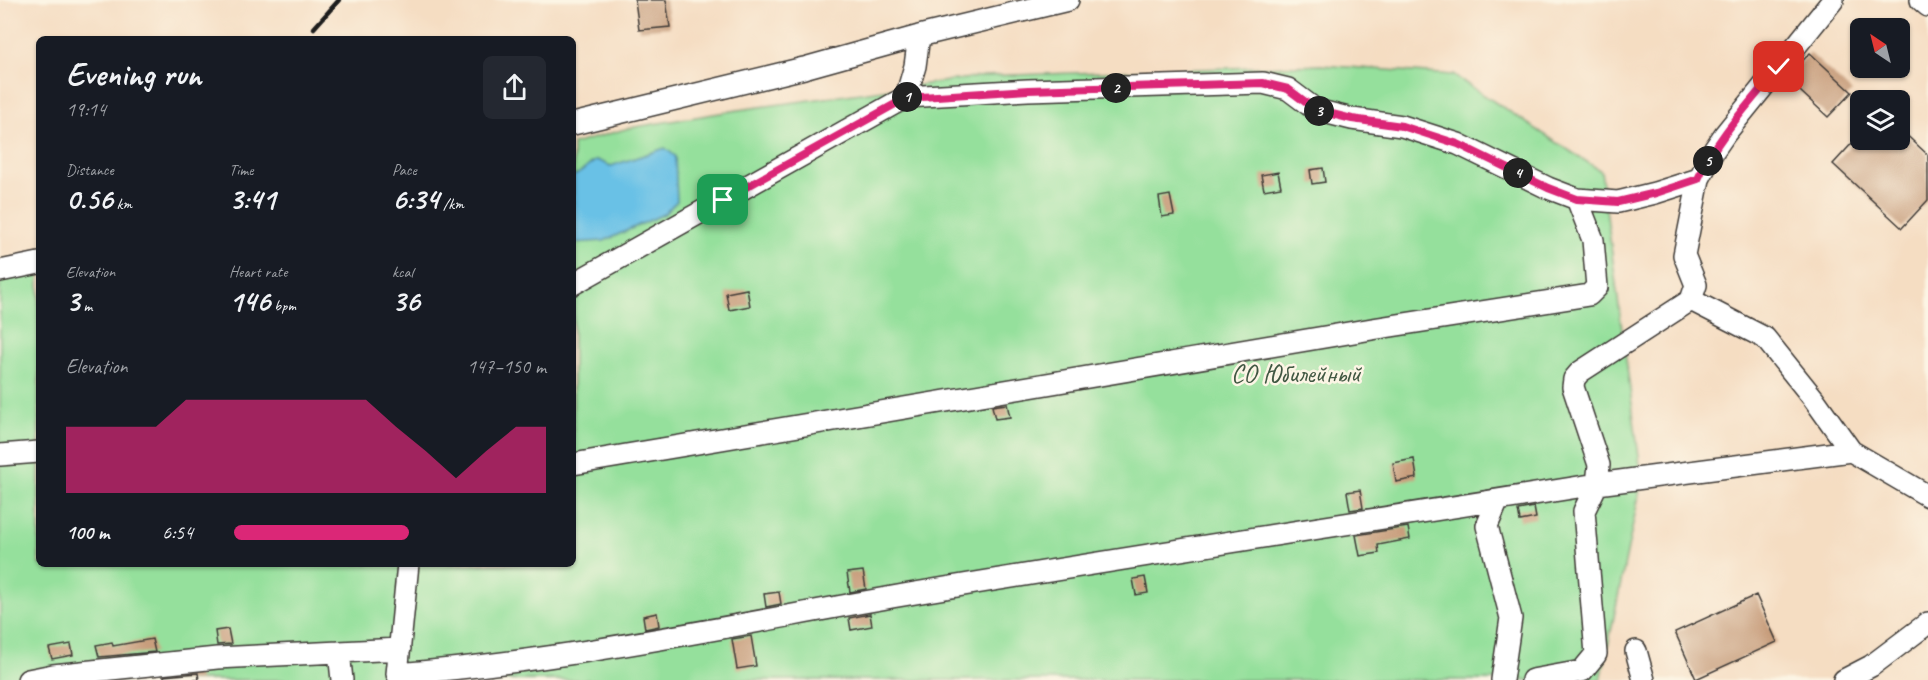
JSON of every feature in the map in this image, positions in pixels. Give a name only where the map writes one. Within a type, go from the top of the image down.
[{"type":"street","points":[[576,123],[1068,0]]},
{"type":"street","points":[[1532,680],[1582,671],[1596,654],[1584,511],[1597,484],[1599,465],[1573,387],[1574,379],[1580,372],[1692,300],[1696,285],[1684,255],[1698,179],[1725,134],[1833,0]]},
{"type":"street","points":[[1921,0],[1928,6]]},
{"type":"street","points":[[906,98],[915,66],[919,36]]},
{"type":"street","points":[[576,282],[906,98],[1028,90],[1263,83],[1288,89],[1316,110],[1352,119],[1402,126],[1458,144],[1548,188],[1577,199],[1618,202],[1656,193],[1698,179]]},
{"type":"street","points":[[576,463],[1372,328],[1590,295],[1597,287],[1593,240],[1577,199]]},
{"type":"street","points":[[0,271],[36,264]]},
{"type":"street","points":[[1692,300],[1765,338],[1814,399],[1851,451],[1928,496]]},
{"type":"street","points":[[408,567],[397,674],[463,669],[615,647],[893,597],[1597,484],[1851,451]]},
{"type":"street","points":[[0,454],[36,452]]},
{"type":"street","points":[[1498,500],[1486,526],[1511,618],[1502,680]]},
{"type":"street","points":[[1844,680],[1873,673],[1928,623]]},
{"type":"street","points":[[28,680],[53,675],[217,658],[400,649]]},
{"type":"street","points":[[1636,651],[1644,680]]},
{"type":"street","points":[[339,652],[342,680]]},
{"type":"green space","name":"СО Юбилейный","points":[[1321,65],[1453,75],[1601,171],[1642,480],[1601,680],[0,680],[0,273],[36,264],[36,567],[576,567],[576,143],[629,128],[738,110],[985,76]]},
{"type":"water","points":[[665,148],[675,156],[677,201],[664,214],[604,241],[576,243],[576,175],[597,160],[611,166]]},
{"type":"building","points":[[635,0],[666,0],[670,27],[639,30]]},
{"type":"building","points":[[1810,53],[1850,90],[1850,94],[1828,117],[1786,78]]},
{"type":"building","points":[[1910,138],[1928,155],[1928,200],[1902,228],[1833,164],[1850,145],[1850,150],[1910,150]]},
{"type":"building","points":[[1323,168],[1325,182],[1312,184],[1310,170]]},
{"type":"building","points":[[1278,172],[1281,187],[1264,190],[1261,175]]},
{"type":"building","points":[[1170,195],[1174,215],[1162,217],[1159,197]]},
{"type":"building","points":[[747,289],[750,306],[729,310],[726,293]]},
{"type":"building","points":[[1007,404],[1010,417],[995,419],[992,406]]},
{"type":"building","points":[[1414,459],[1417,478],[1396,482],[1393,463]]},
{"type":"building","points":[[1360,490],[1363,508],[1350,510],[1347,492]]},
{"type":"building","points":[[1534,507],[1536,518],[1520,521],[1518,510]]},
{"type":"building","points":[[1408,527],[1410,539],[1378,545],[1379,553],[1360,556],[1356,535]]},
{"type":"building","points":[[863,571],[866,589],[850,592],[847,573]]},
{"type":"building","points":[[1145,577],[1148,593],[1136,595],[1133,579]]},
{"type":"building","points":[[779,592],[781,604],[766,607],[764,594]]},
{"type":"building","points":[[1756,595],[1777,642],[1696,679],[1675,632]]},
{"type":"building","points":[[657,613],[659,626],[645,629],[643,616]]},
{"type":"building","points":[[870,614],[872,626],[851,630],[849,618]]},
{"type":"building","points":[[228,629],[231,644],[217,645],[215,631]]},
{"type":"building","points":[[751,636],[756,666],[737,669],[732,639]]},
{"type":"building","points":[[152,639],[155,652],[99,657],[96,645],[112,642],[113,646]]},
{"type":"building","points":[[71,644],[73,655],[52,659],[49,648]]},
{"type":"building","points":[[198,673],[199,680],[164,680],[164,676]]},
{"type":"railway","points":[[314,28],[339,0]]},
{"type":"route","points":[[723,200],[906,98],[1028,90],[1193,87],[1263,83],[1288,89],[1316,110],[1352,119],[1402,126],[1458,144],[1548,188],[1577,199],[1618,202],[1656,193],[1698,179],[1725,134],[1779,67]]}]
